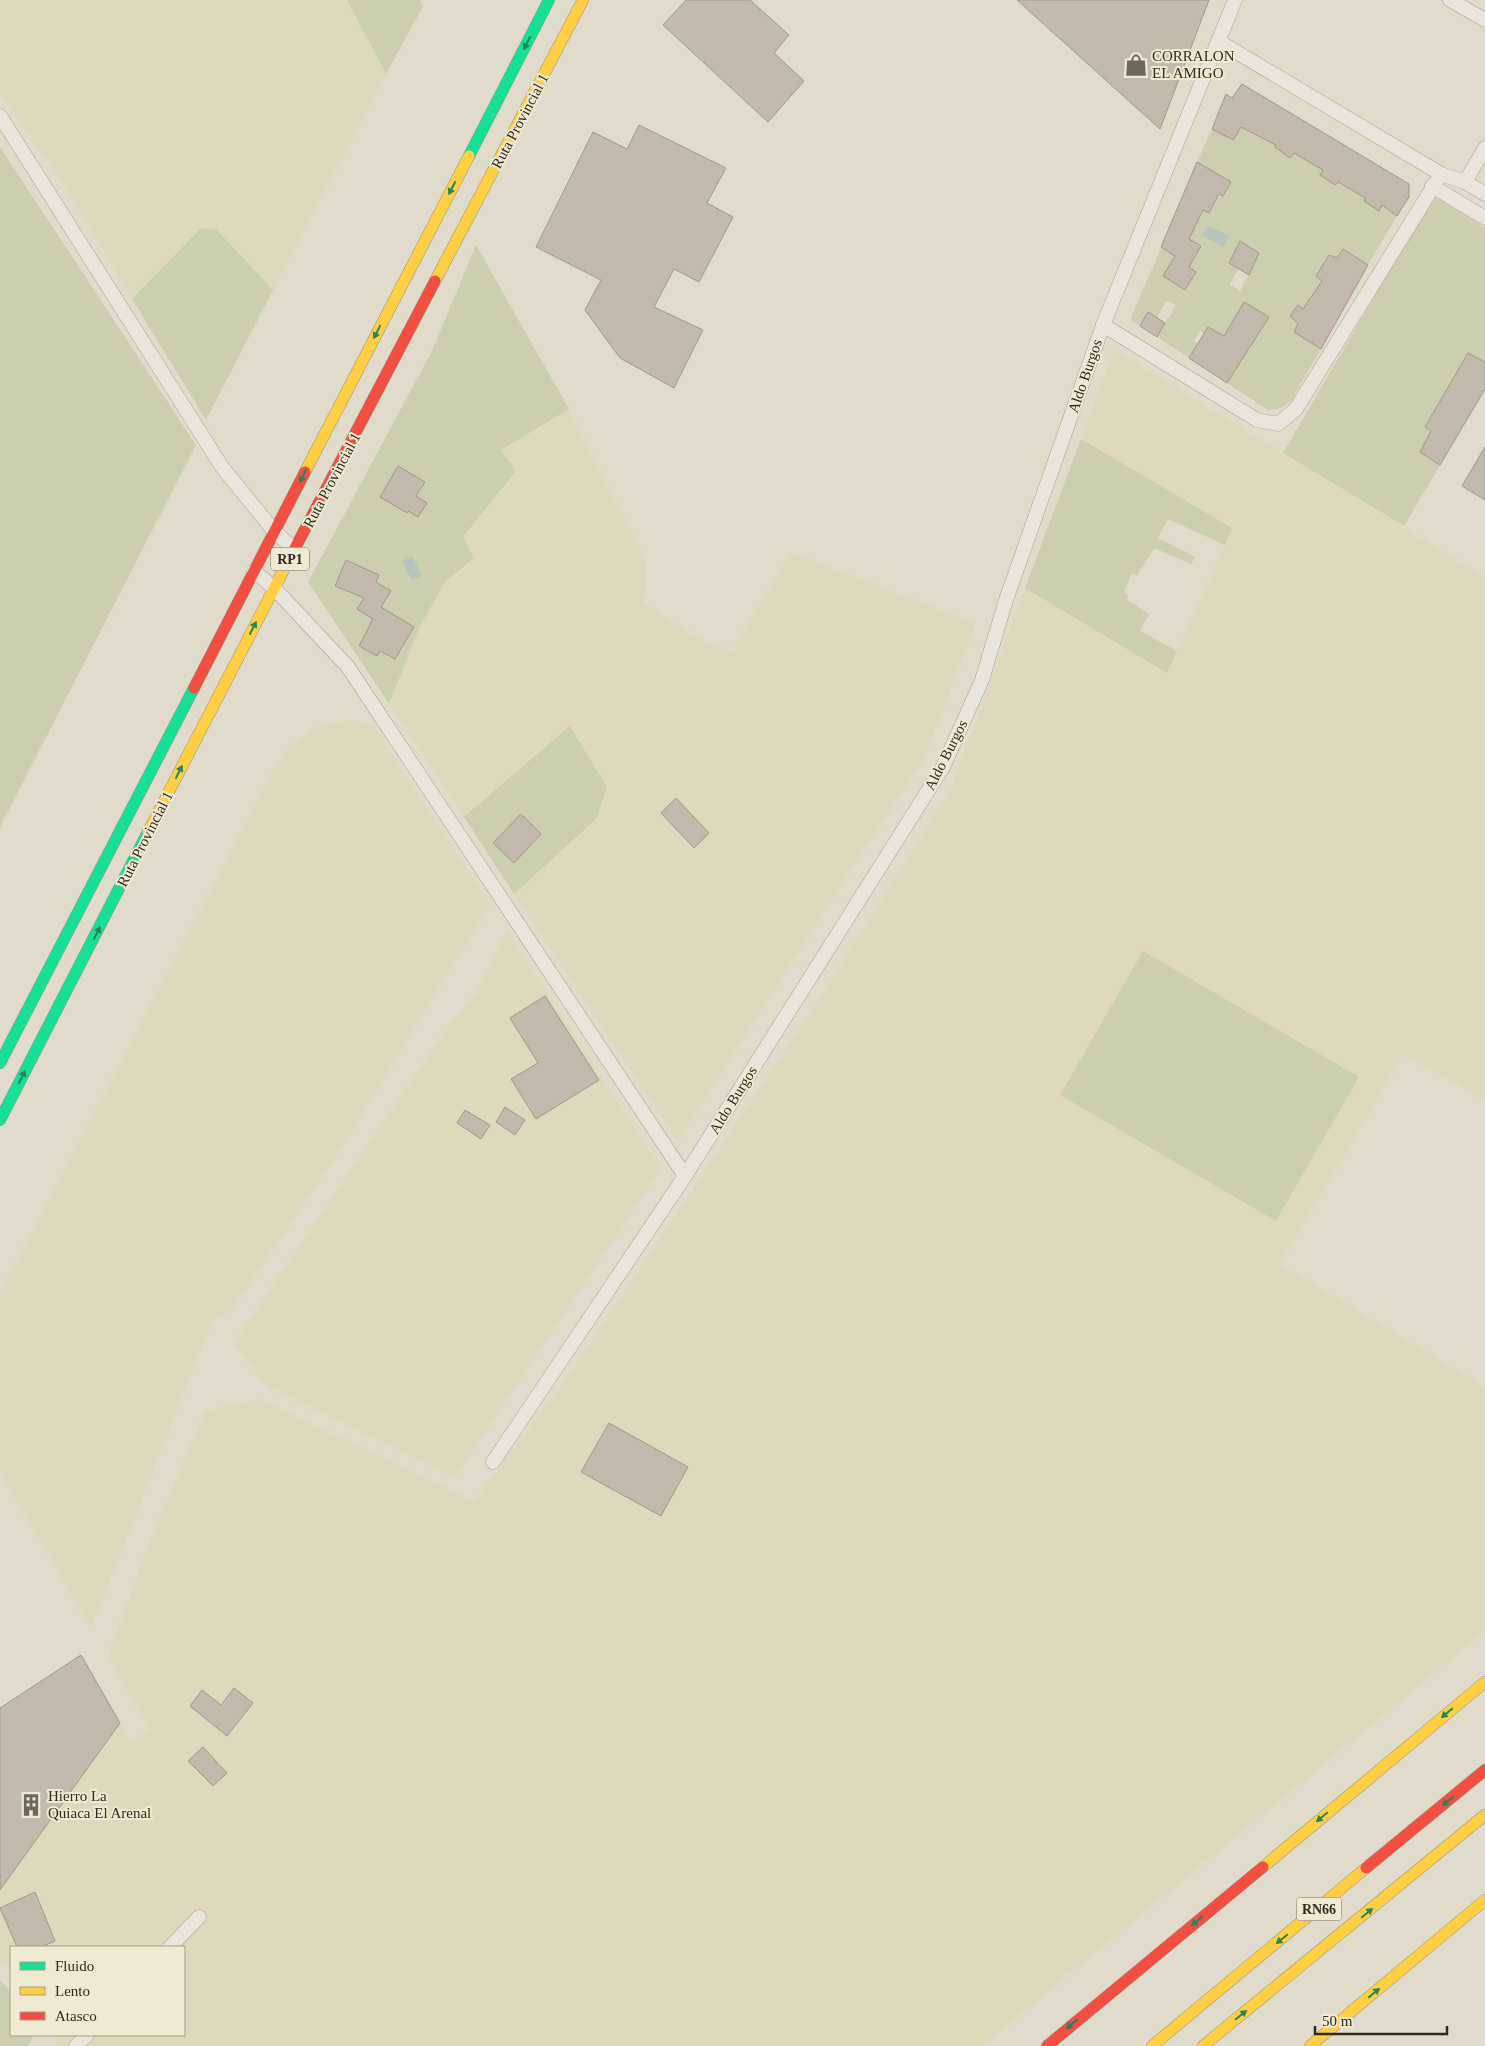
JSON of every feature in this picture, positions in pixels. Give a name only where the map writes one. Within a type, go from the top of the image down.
[{"type":"main road","name":"Ruta Provincial 1","points":[[0,1063],[549,0]]},
{"type":"main road","name":"Ruta Provincial 1","points":[[0,1120],[274,588],[583,0]]},
{"type":"main road","points":[[1046,2046],[1485,1682]]},
{"type":"main road","name":"RN66","points":[[1152,2046],[1485,1770]]},
{"type":"main road","name":"RN66","points":[[1203,2046],[1485,1815]]},
{"type":"main road","points":[[1310,2046],[1485,1900]]},
{"type":"street","name":"Aldo Burgos","points":[[492,1462],[685,1176],[943,767],[982,680],[1006,600],[1103,325],[1235,0]]},
{"type":"street","points":[[1450,0],[1485,20]]},
{"type":"street","points":[[1218,41],[1441,174],[1465,182],[1485,194]]},
{"type":"street","points":[[0,116],[222,467],[274,531],[295,550]]},
{"type":"street","points":[[1465,182],[1485,148]]},
{"type":"street","points":[[1103,325],[1257,420],[1278,424],[1296,410],[1441,174]]},
{"type":"street","points":[[1432,186],[1485,218]]},
{"type":"street","points":[[254,571],[274,588],[348,667],[685,1176]]},
{"type":"street","points":[[171,1946],[199,1917]]},
{"type":"street","points":[[76,2046],[86,2036]]},
{"type":"shaded area","points":[[0,0],[347,0],[386,74],[273,290],[217,230],[201,228],[132,299],[63,184],[0,94]]},
{"type":"shaded area","points":[[1207,225],[1229,236],[1223,247],[1202,235]]},
{"type":"shaded area","points":[[1114,349],[1485,577],[1485,1100],[1404,1054],[1280,1264],[1485,1387],[1485,1631],[982,2046],[56,2046],[57,2036],[185,2036],[185,1946],[10,1946],[10,1965],[8,1963],[0,1963],[0,1890],[120,1723],[131,1743],[150,1729],[108,1657],[144,1555],[205,1411],[260,1399],[474,1501],[576,1365],[824,992],[950,791],[1025,588],[1167,673],[1232,529],[1081,439]]},
{"type":"shaded area","points":[[569,409],[647,563],[644,603],[702,640],[732,652],[791,552],[976,624],[922,763],[855,863],[678,1141],[514,894],[596,819],[607,787],[571,727],[464,817],[389,704],[419,628],[445,582],[474,558],[463,538],[516,471],[501,450]]},
{"type":"shaded area","points":[[412,556],[422,576],[412,580],[402,561]]},
{"type":"shaded area","points":[[350,720],[373,724],[490,904],[342,1147],[232,1310],[212,1322],[91,1628],[0,1472],[0,1293],[272,773],[289,746],[317,727]]},
{"type":"shaded area","points":[[507,930],[661,1169],[455,1477],[268,1387],[234,1343],[443,1034],[475,995]]},
{"type":"green space","points":[[347,0],[420,0],[423,6],[386,74]]},
{"type":"green space","points":[[1241,127],[1262,138],[1265,133],[1279,142],[1275,147],[1290,157],[1294,153],[1308,162],[1309,160],[1323,169],[1320,175],[1352,189],[1379,210],[1382,205],[1397,216],[1368,265],[1343,250],[1337,258],[1329,255],[1316,276],[1326,283],[1323,305],[1311,297],[1303,309],[1297,305],[1291,316],[1298,324],[1294,332],[1321,349],[1291,401],[1283,406],[1268,410],[1227,383],[1251,346],[1227,331],[1224,336],[1209,327],[1204,334],[1200,331],[1194,341],[1198,344],[1189,358],[1157,337],[1176,305],[1166,300],[1157,318],[1148,312],[1140,326],[1130,320],[1179,206],[1199,218],[1203,210],[1209,213],[1220,195],[1223,196],[1231,183],[1197,162],[1212,129],[1233,139]],"holes":[[[1240,241],[1259,253],[1240,291],[1230,284],[1238,269],[1229,263]],[[1174,258],[1196,271],[1185,290]],[[1244,302],[1269,317],[1238,313]]]},
{"type":"green space","points":[[0,147],[196,445],[0,827]]},
{"type":"green space","points":[[1433,196],[1485,228],[1485,362],[1468,354],[1425,427],[1431,431],[1420,452],[1440,465],[1404,526],[1283,453]]},
{"type":"green space","points":[[201,228],[217,230],[273,290],[206,420],[132,299]]},
{"type":"green space","points":[[476,245],[569,409],[501,450],[516,471],[463,537],[474,558],[445,582],[419,628],[389,704],[308,582],[432,351]]},
{"type":"green space","points":[[1081,439],[1232,528],[1225,545],[1168,519],[1158,538],[1195,557],[1191,564],[1154,548],[1137,576],[1132,573],[1124,592],[1128,595],[1127,600],[1149,614],[1140,631],[1177,651],[1167,673],[1025,588]]},
{"type":"green space","points":[[570,726],[607,787],[596,819],[514,894],[464,817]]},
{"type":"green space","points":[[1143,951],[1359,1077],[1276,1221],[1060,1095]]},
{"type":"green space","points":[[0,1980],[10,1991],[10,2036],[31,2036],[32,2040],[27,2046],[0,2046]]},
{"type":"building","points":[[686,0],[750,0],[789,35],[774,53],[804,81],[768,122],[663,25]]},
{"type":"building","name":"CORRALON EL AMIGO","points":[[1017,0],[1209,0],[1160,129]]},
{"type":"building","points":[[1242,84],[1409,184],[1409,197],[1397,216],[1382,205],[1379,211],[1364,201],[1365,198],[1352,190],[1338,182],[1335,185],[1320,175],[1323,170],[1294,153],[1290,158],[1275,147],[1276,145],[1241,127],[1233,140],[1212,129],[1226,94],[1232,98]]},
{"type":"building","points":[[639,125],[726,168],[707,203],[733,217],[699,282],[674,269],[654,307],[703,330],[674,388],[620,358],[585,310],[601,280],[536,247],[593,132],[627,149]]},
{"type":"building","points":[[1197,162],[1231,182],[1223,196],[1219,194],[1209,213],[1203,210],[1189,239],[1201,246],[1189,267],[1196,272],[1185,290],[1163,276],[1175,256],[1161,247]]},
{"type":"building","points":[[1240,241],[1259,253],[1249,275],[1229,263]]},
{"type":"building","points":[[1343,249],[1368,265],[1321,349],[1294,332],[1298,324],[1290,316],[1298,305],[1303,309],[1322,281],[1316,276],[1329,255],[1337,258]]},
{"type":"building","points":[[1244,302],[1269,317],[1227,383],[1189,358],[1208,327],[1224,336]]},
{"type":"building","points":[[1148,312],[1165,323],[1157,337],[1140,326]]},
{"type":"building","points":[[1468,353],[1485,362],[1485,389],[1440,465],[1420,452],[1431,431],[1425,427]]},
{"type":"building","points":[[1485,447],[1485,500],[1462,486]]},
{"type":"building","points":[[398,466],[425,482],[416,496],[427,503],[418,517],[408,511],[407,513],[380,497]]},
{"type":"building","points":[[346,560],[379,575],[376,582],[391,591],[381,607],[414,627],[395,659],[380,651],[377,656],[359,646],[373,619],[357,609],[364,598],[335,586]]},
{"type":"building","points":[[676,798],[709,833],[694,848],[661,813]]},
{"type":"building","points":[[521,814],[541,834],[514,863],[493,843]]},
{"type":"building","points":[[545,996],[599,1080],[536,1119],[511,1079],[538,1063],[510,1018]]},
{"type":"building","points":[[505,1107],[525,1120],[515,1135],[496,1122]]},
{"type":"building","points":[[465,1110],[490,1125],[481,1139],[457,1123]]},
{"type":"building","points":[[609,1423],[688,1467],[661,1516],[581,1472]]},
{"type":"building","name":"Hierro La Quiaca El Arenal","points":[[81,1655],[120,1723],[0,1890],[0,1708]]},
{"type":"building","points":[[234,1688],[253,1703],[227,1736],[190,1706],[202,1690],[221,1705]]},
{"type":"building","points":[[203,1747],[227,1773],[213,1786],[188,1761]]},
{"type":"building","points":[[35,1892],[55,1941],[43,1946],[17,1946],[0,1908]]},
{"type":"traffic: fast","points":[[469,156],[549,0]]},
{"type":"traffic: fast","points":[[0,1063],[194,688]]},
{"type":"traffic: fast","points":[[0,1120],[148,832]]},
{"type":"traffic: slow","points":[[435,281],[583,0]]},
{"type":"traffic: slow","points":[[305,472],[469,156]]},
{"type":"traffic: slow","points":[[148,832],[293,552]]},
{"type":"traffic: slow","points":[[1263,1867],[1485,1682]]},
{"type":"traffic: slow","points":[[1203,2046],[1485,1815]]},
{"type":"traffic: slow","points":[[1152,2046],[1366,1868]]},
{"type":"traffic: slow","points":[[1310,2046],[1485,1900]]},
{"type":"traffic: jam","points":[[293,552],[435,281]]},
{"type":"traffic: jam","points":[[194,688],[305,472]]},
{"type":"traffic: jam","points":[[1366,1868],[1485,1770]]},
{"type":"traffic: jam","points":[[1047,2046],[1263,1867]]},
{"type":"place","name":"CORRALON EL AMIGO","points":[[1136,65]]},
{"type":"place","name":"Hierro La Quiaca El Arenal","points":[[31,1805]]}]
